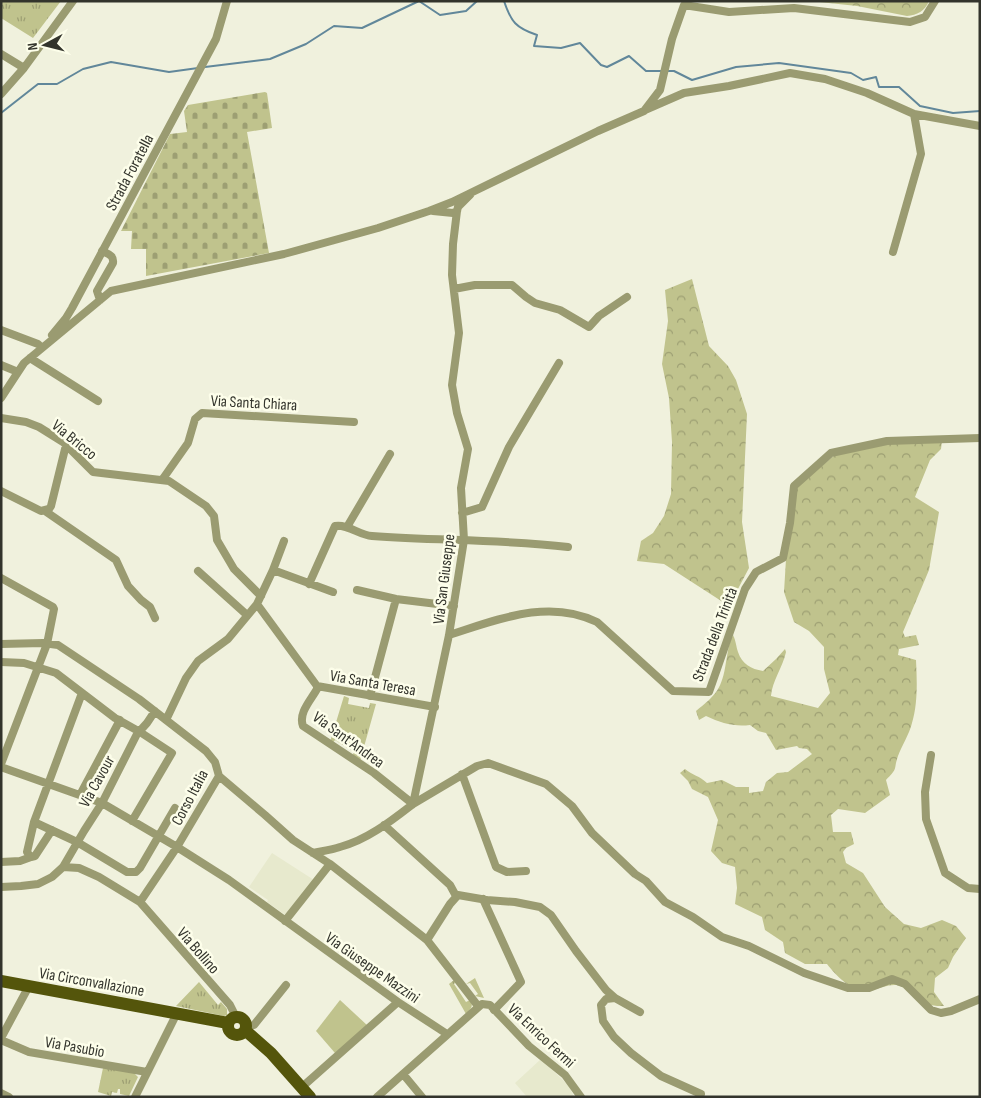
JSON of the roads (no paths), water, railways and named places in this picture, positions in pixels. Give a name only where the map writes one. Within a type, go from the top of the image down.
[{"type":"main road","name":"Via Circonvallazione","points":[[1,982],[177,1013],[232,1020]]},
{"type":"main road","points":[[232,1020],[228,1029],[234,1036],[240,1036],[246,1029],[271,1053],[306,1092]]},
{"type":"street","points":[[1,94],[24,68],[73,1]]},
{"type":"street","name":"Strada Foratella","points":[[42,348],[72,308],[216,39],[227,1]]},
{"type":"street","points":[[644,111],[660,90],[672,39],[684,5],[729,12],[794,8],[910,22],[925,17],[935,1]]},
{"type":"street","points":[[1,54],[24,68]]},
{"type":"street","points":[[1,398],[24,363],[112,291],[156,280],[284,254],[429,211],[453,208],[472,192],[598,131],[684,93],[790,73],[825,79],[867,92],[914,114],[980,126]]},
{"type":"street","points":[[894,252],[921,154],[914,114]]},
{"type":"street","name":"Via San Giuseppe","points":[[412,804],[435,707],[464,540],[461,488],[468,449],[457,413],[452,385],[458,333],[452,275],[453,208]]},
{"type":"street","points":[[100,300],[97,291],[114,259],[111,255],[102,251]]},
{"type":"street","points":[[454,289],[475,285],[512,285],[526,298],[535,303],[560,310],[589,327],[599,316],[627,297]]},
{"type":"street","points":[[72,308],[87,311]]},
{"type":"street","points":[[66,318],[77,319]]},
{"type":"street","points":[[1,330],[38,344],[42,348]]},
{"type":"street","points":[[30,358],[98,401]]},
{"type":"street","points":[[462,513],[482,508],[509,447],[559,364]]},
{"type":"street","points":[[1,365],[18,372]]},
{"type":"street","name":"Via Santa Chiara","points":[[162,480],[188,443],[195,419],[202,413],[354,422]]},
{"type":"street","name":"Via Bricco","points":[[1,418],[26,422],[39,427],[66,445],[93,472],[162,480]]},
{"type":"street","name":"Strada della Trinità","points":[[449,635],[508,616],[534,611],[583,615],[597,622],[673,691],[709,692],[745,589],[756,572],[783,558],[790,523],[794,486],[831,453],[887,441],[980,438]]},
{"type":"street","points":[[45,511],[51,506],[66,445]]},
{"type":"street","points":[[347,527],[390,454]]},
{"type":"street","name":"Via Santa Teresa","points":[[162,480],[169,481],[206,506],[214,516],[217,540],[234,569],[259,600],[317,686],[435,707]]},
{"type":"street","points":[[1,491],[41,511],[45,511],[116,560],[128,586],[140,600],[150,606],[155,618]]},
{"type":"street","points":[[309,584],[335,526],[341,525],[368,535],[536,543],[568,547]]},
{"type":"street","points":[[166,720],[186,678],[198,661],[228,639],[259,600],[284,541]]},
{"type":"street","points":[[273,570],[333,592]]},
{"type":"street","points":[[198,571],[248,615]]},
{"type":"street","points":[[1,578],[53,607],[54,613],[47,644],[1,765],[102,803],[177,847]]},
{"type":"street","points":[[357,590],[396,598],[454,606]]},
{"type":"street","points":[[370,696],[396,598]]},
{"type":"street","name":"Corso Italia","points":[[1,644],[47,644],[58,646],[139,699],[206,751],[215,762],[219,776],[177,847],[140,902]]},
{"type":"street","points":[[1,662],[24,663],[56,673],[115,718],[172,753],[132,821]]},
{"type":"street","name":"Via Sant'Andrea","points":[[317,686],[302,715],[301,721],[303,726],[374,773],[412,804]]},
{"type":"street","points":[[31,857],[27,852],[34,822],[82,693]]},
{"type":"street","name":"Via Cavour","points":[[64,867],[77,842],[102,803],[137,734],[155,711]]},
{"type":"street","points":[[80,795],[120,720]]},
{"type":"street","points":[[931,755],[925,792],[926,819],[945,873],[968,888],[980,889]]},
{"type":"street","points":[[313,853],[356,841],[384,826],[412,804],[462,774],[477,766],[488,763],[546,784],[572,806],[592,833],[635,874],[646,881],[665,902],[722,937],[749,946],[804,973],[848,988],[869,988],[892,980],[905,984],[931,1010],[941,1013],[951,1011],[980,998]]},
{"type":"street","points":[[462,774],[496,867],[507,872],[526,872]]},
{"type":"street","points":[[219,776],[293,840],[330,864],[427,940],[478,1006],[377,1097]]},
{"type":"street","points":[[34,822],[77,842],[132,873],[140,868],[160,837],[175,808]]},
{"type":"street","points":[[384,826],[450,885],[456,896]]},
{"type":"street","points":[[1,862],[20,861],[35,856],[52,830]]},
{"type":"street","name":"Via Giuseppe Mazzini","points":[[177,847],[229,880],[398,1002],[447,1034]]},
{"type":"street","points":[[285,921],[330,864]]},
{"type":"street","points":[[1,887],[38,884],[52,877],[64,867],[79,868],[140,902]]},
{"type":"street","points":[[427,940],[456,896],[515,902],[540,908],[551,914],[606,990],[615,998],[640,1012]]},
{"type":"street","points":[[483,899],[521,982],[494,1010]]},
{"type":"street","name":"Via Bollino","points":[[140,902],[230,1005],[232,1020]]},
{"type":"street","points":[[246,1029],[254,1025],[286,985]]},
{"type":"street","points":[[1,1040],[29,986]]},
{"type":"street","points":[[615,998],[606,999],[602,1005],[601,1014],[602,1021],[614,1037],[661,1076],[701,1094],[700,1097]]},
{"type":"street","points":[[306,1092],[398,1002]]},
{"type":"street","name":"Via Enrico Fermi","points":[[478,1006],[482,1004],[490,1006],[529,1046],[565,1074],[580,1097]]},
{"type":"street","points":[[135,1097],[177,1013]]},
{"type":"street","name":"Via Pasubio","points":[[1,1040],[29,1052],[147,1072]]},
{"type":"street","points":[[403,1074],[422,1097]]},
{"type":"street","points":[[1,1093],[9,1097]]},
{"type":"waterway","points":[[205,67],[270,59],[306,44],[334,26],[362,28],[419,1],[440,15],[466,11],[477,1]]},
{"type":"waterway","points":[[504,1],[515,23],[524,30],[537,35],[534,46],[561,48],[580,43],[601,65],[607,67],[629,56],[646,71],[661,71]]},
{"type":"waterway","points":[[1,113],[38,84],[57,84],[83,69],[111,62],[169,72],[198,68]]},
{"type":"waterway","points":[[666,71],[674,71],[692,80],[736,67],[779,63],[851,73],[863,80],[876,77],[879,87],[899,87],[920,106],[953,113],[980,111]]}]
